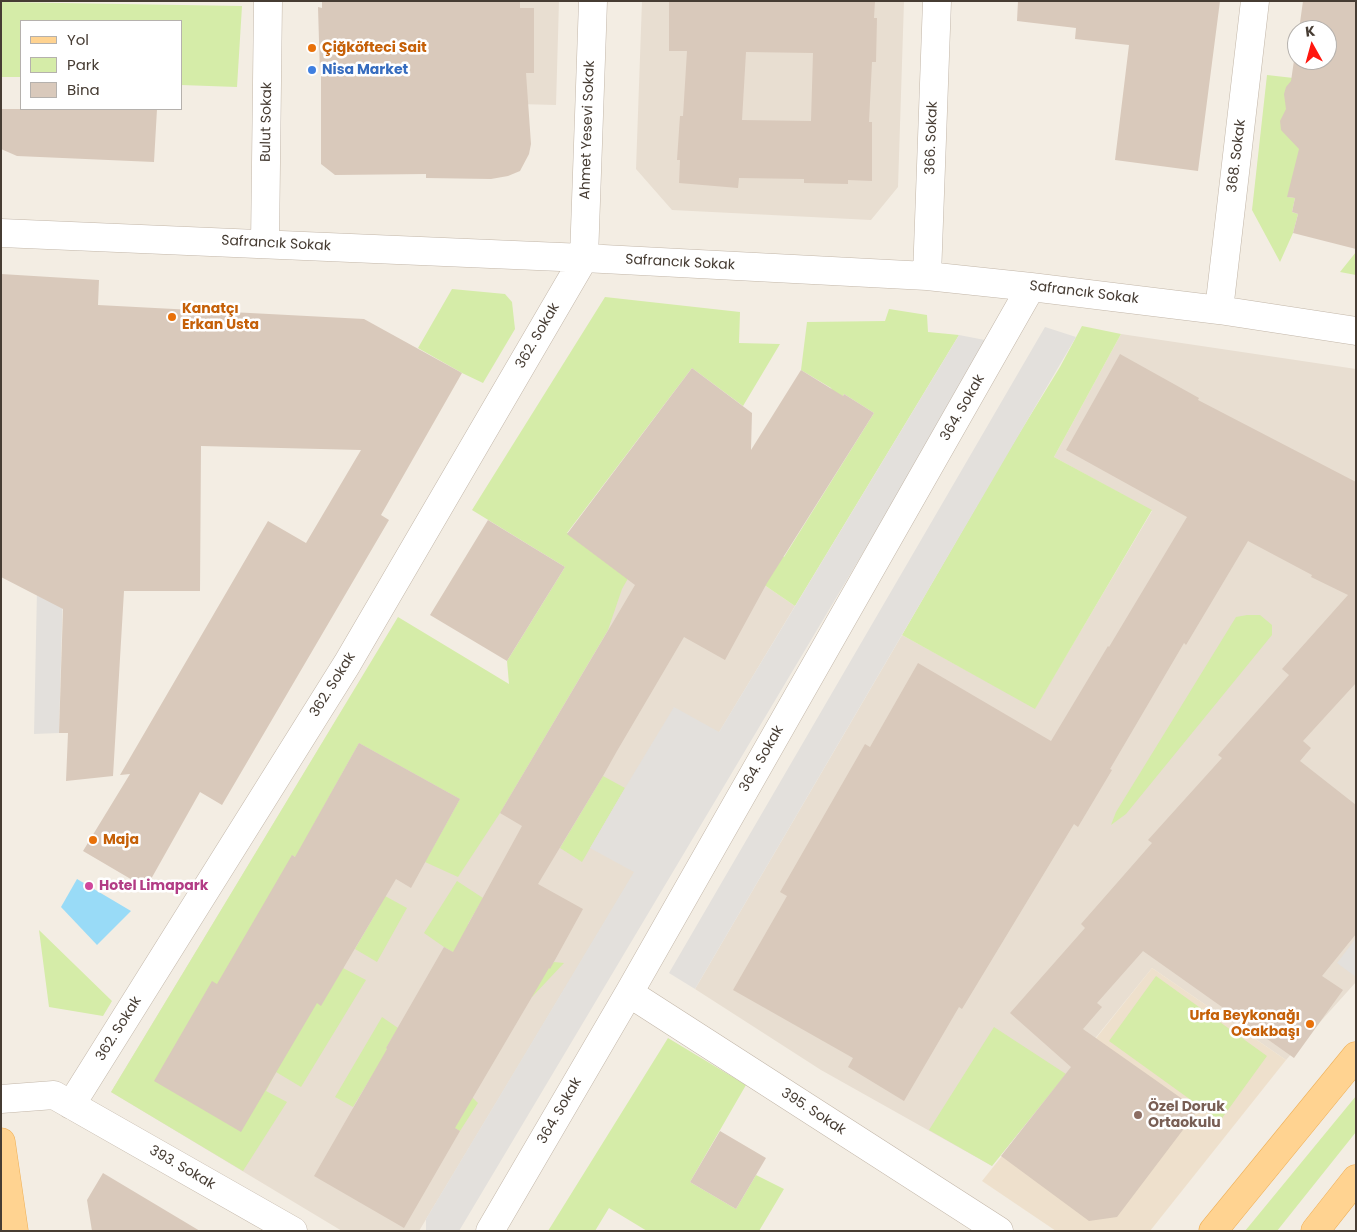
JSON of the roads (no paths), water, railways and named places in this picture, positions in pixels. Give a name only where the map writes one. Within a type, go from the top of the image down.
[{"type":"main road","points":[[1213,1231],[1356,1056]]},
{"type":"main road","points":[[1,1142],[14,1231]]},
{"type":"main road","points":[[1314,1231],[1356,1180]]},
{"type":"street","name":"Bulut Sokak","points":[[265,244],[268,1]]},
{"type":"street","name":"Ahmet Yesevi Sokak","points":[[584,258],[593,1]]},
{"type":"street","name":"366. Sokak","points":[[927,276],[937,1]]},
{"type":"street","name":"368. Sokak","points":[[1219,310],[1255,1]]},
{"type":"street","name":"Safrancık Sokak","points":[[1,233],[584,258],[927,276],[1219,310],[1356,331]]},
{"type":"street","name":"362. Sokak","points":[[71,1105],[347,664],[584,258]]},
{"type":"street","name":"364. Sokak","points":[[490,1231],[629,994],[1032,287]]},
{"type":"street","name":"395. Sokak","points":[[629,994],[998,1231]]},
{"type":"street","name":"393. Sokak","points":[[1,1100],[54,1095],[293,1231]]},
{"type":"water","points":[[77,879],[131,911],[97,945],[61,907]]},
{"type":"place","name":"Çiğköfteci Sait","points":[[312,48]]},
{"type":"place","name":"Nisa Market","points":[[312,70]]},
{"type":"place","name":"Kanatçı Erkan Usta","points":[[172,317]]},
{"type":"place","name":"Maja","points":[[93,840]]},
{"type":"place","name":"Hotel Limapark","points":[[89,886]]},
{"type":"place","name":"Urfa Beykonağı Ocakbaşı","points":[[1310,1024]]},
{"type":"place","name":"Özel Doruk Ortaokulu","points":[[1138,1115]]}]
